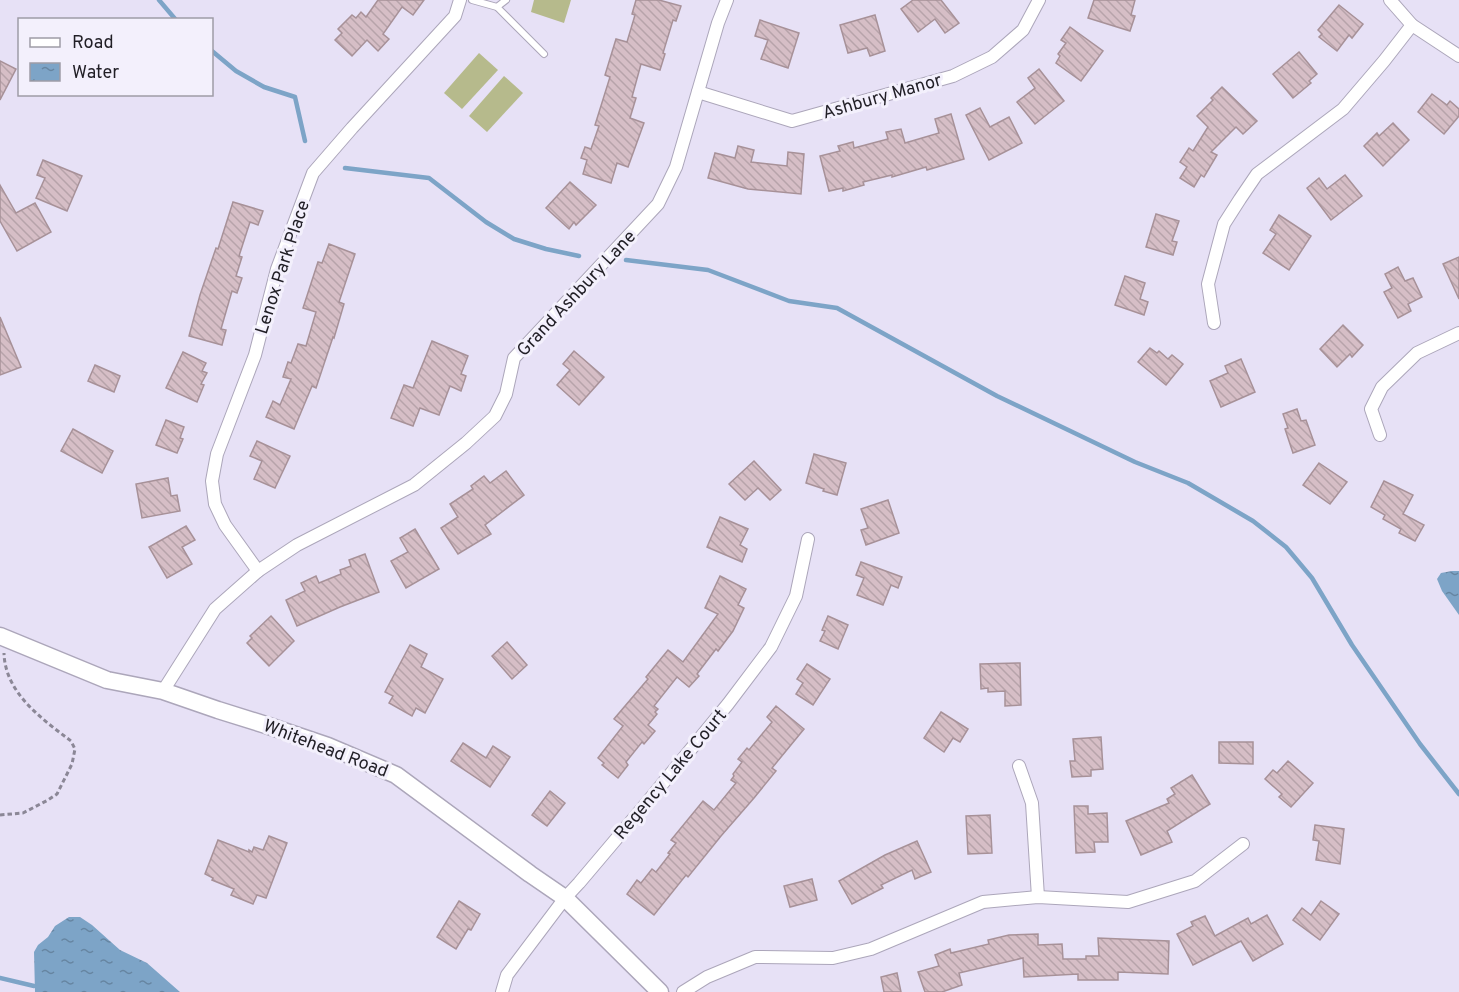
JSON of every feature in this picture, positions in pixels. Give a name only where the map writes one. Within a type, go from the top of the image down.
[{"type":"street","name":"Lenox Park Place","points":[[258,571],[225,525],[215,504],[212,481],[217,454],[255,355],[277,269],[313,173],[455,16],[459,0]]},
{"type":"street","name":"Grand Ashbury Lane","points":[[163,691],[215,609],[258,571],[297,545],[414,485],[495,416],[506,394],[514,358],[658,204],[676,166],[718,23],[727,0]]},
{"type":"street","name":"Ashbury Manor","points":[[698,92],[792,121],[952,76],[992,57],[1023,30],[1039,0]]},
{"type":"street","points":[[1390,0],[1412,26],[1459,56]]},
{"type":"street","points":[[1214,323],[1208,284],[1224,224],[1240,199],[1257,174],[1343,109],[1412,26]]},
{"type":"street","points":[[1380,435],[1371,409],[1382,387],[1417,353],[1459,333]]},
{"type":"street","name":"Regency Lake Court","points":[[502,992],[507,975],[565,898],[728,704],[771,647],[796,596],[808,539]]},
{"type":"street","name":"Whitehead Road","points":[[2,643],[107,680],[163,691],[266,725],[328,746],[396,775],[565,898],[660,992]]},
{"type":"street","points":[[1019,766],[1032,803],[1038,897]]},
{"type":"street","points":[[683,992],[707,977],[755,957],[833,958],[871,949],[983,902],[1038,897],[1128,902],[1195,881],[1243,844]]},
{"type":"lane","points":[[472,0],[497,7],[544,54]]},
{"type":"lane","points":[[497,7],[506,0]]},
{"type":"path","points":[[0,815],[23,813],[57,794],[72,764],[75,749],[71,741],[18,695],[4,665],[2,643]]},
{"type":"green space","points":[[534,0],[571,0],[564,23],[531,12]]},
{"type":"green space","points":[[479,53],[498,70],[462,109],[444,93]]},
{"type":"green space","points":[[504,76],[523,93],[487,132],[469,116]]},
{"type":"water","points":[[1459,571],[1459,615],[1442,591],[1437,579],[1441,573]]},
{"type":"water","points":[[69,917],[80,917],[92,925],[120,950],[147,963],[180,992],[35,992],[34,952],[55,926]]},
{"type":"building","points":[[378,0],[424,0],[413,15],[402,7],[383,34],[389,39],[378,51],[367,40],[352,56],[335,40],[342,33],[338,29],[352,15],[356,18],[361,12],[366,17]]},
{"type":"building","points":[[636,0],[659,0],[681,6],[676,21],[673,20],[660,70],[641,64],[632,97],[636,98],[630,118],[644,123],[628,167],[617,163],[611,183],[583,174],[587,160],[581,158],[585,147],[591,149],[599,126],[595,125],[610,77],[605,75],[616,39],[627,42],[635,15],[632,14]]},
{"type":"building","points":[[913,0],[941,0],[959,23],[945,33],[935,19],[918,32],[901,9]]},
{"type":"building","points":[[1094,0],[1135,0],[1131,15],[1135,16],[1130,31],[1088,18]]},
{"type":"building","points":[[1339,5],[1363,24],[1352,38],[1349,35],[1337,51],[1319,37],[1322,34],[1318,30]]},
{"type":"building","points":[[875,15],[885,51],[870,56],[867,48],[848,53],[840,25]]},
{"type":"building","points":[[760,20],[799,33],[788,68],[761,59],[768,40],[755,36]]},
{"type":"building","points":[[1070,27],[1103,51],[1081,81],[1056,63],[1060,56],[1058,54],[1066,43],[1061,40]]},
{"type":"building","points":[[1299,52],[1317,74],[1309,81],[1311,83],[1293,98],[1273,74]]},
{"type":"building","points":[[0,61],[16,69],[0,100]]},
{"type":"building","points":[[1039,69],[1064,101],[1035,124],[1017,102],[1035,88],[1028,78]]},
{"type":"building","points":[[1222,87],[1257,121],[1243,134],[1236,127],[1211,152],[1217,155],[1204,177],[1201,175],[1194,187],[1180,178],[1187,167],[1180,162],[1189,148],[1193,151],[1208,127],[1197,116]]},
{"type":"building","points":[[1432,94],[1447,105],[1450,101],[1459,109],[1459,116],[1444,134],[1418,112]]},
{"type":"building","points":[[980,108],[990,127],[1009,117],[1022,143],[989,160],[966,115]]},
{"type":"building","points":[[951,114],[964,159],[927,170],[926,167],[892,177],[892,175],[863,182],[864,185],[843,191],[843,188],[829,191],[820,156],[840,151],[838,146],[853,142],[854,148],[888,139],[886,132],[901,129],[905,143],[939,133],[935,119]]},
{"type":"building","points":[[1393,123],[1409,140],[1383,166],[1364,146],[1377,133],[1379,136]]},
{"type":"building","points":[[738,146],[754,150],[751,162],[787,166],[788,152],[804,154],[801,194],[748,189],[708,178],[715,153],[735,158]]},
{"type":"building","points":[[43,160],[82,176],[67,211],[36,198],[45,178],[37,175]]},
{"type":"building","points":[[1345,175],[1362,196],[1331,220],[1307,188],[1319,178],[1327,189]]},
{"type":"building","points":[[570,182],[596,205],[576,225],[574,222],[569,229],[546,208]]},
{"type":"building","points":[[0,185],[16,213],[35,203],[51,232],[17,251],[0,221]]},
{"type":"building","points":[[233,202],[263,211],[258,225],[250,222],[239,256],[242,257],[236,276],[242,278],[237,293],[232,291],[221,329],[226,330],[222,345],[189,336],[200,295]]},
{"type":"building","points":[[1156,214],[1179,221],[1172,241],[1177,242],[1173,255],[1146,247]]},
{"type":"building","points":[[1279,215],[1311,236],[1289,270],[1263,253],[1276,234],[1270,230]]},
{"type":"building","points":[[329,244],[355,254],[339,302],[344,304],[334,338],[316,388],[312,386],[294,429],[266,417],[273,401],[280,405],[291,379],[283,377],[298,344],[306,346],[316,312],[303,308],[318,262],[322,263]]},
{"type":"building","points":[[1459,257],[1459,299],[1443,264]]},
{"type":"building","points":[[1398,267],[1405,281],[1413,278],[1422,297],[1408,304],[1411,311],[1398,318],[1384,292],[1392,288],[1385,274]]},
{"type":"building","points":[[1125,276],[1145,283],[1140,299],[1148,302],[1144,315],[1115,305]]},
{"type":"building","points":[[0,317],[21,367],[0,375]]},
{"type":"building","points":[[1343,325],[1363,345],[1352,357],[1350,354],[1337,367],[1320,349]]},
{"type":"building","points":[[432,341],[468,356],[461,374],[466,376],[461,391],[450,386],[439,415],[420,408],[413,426],[391,418],[404,385],[413,388]]},
{"type":"building","points":[[1150,348],[1157,353],[1159,351],[1168,359],[1172,355],[1183,364],[1166,385],[1138,362]]},
{"type":"building","points":[[574,351],[604,377],[579,405],[557,385],[570,370],[563,364]]},
{"type":"building","points":[[183,352],[206,363],[202,371],[207,373],[201,384],[204,385],[197,402],[166,388]]},
{"type":"building","points":[[1241,359],[1255,392],[1221,407],[1210,381],[1228,373],[1225,366]]},
{"type":"building","points":[[95,365],[120,376],[114,392],[88,381]]},
{"type":"building","points":[[1297,409],[1301,421],[1306,420],[1315,445],[1293,453],[1283,414]]},
{"type":"building","points":[[166,420],[184,427],[180,438],[183,439],[177,453],[156,445]]},
{"type":"building","points":[[73,429],[113,451],[102,473],[61,451]]},
{"type":"building","points":[[257,441],[290,456],[275,488],[254,479],[262,461],[250,456]]},
{"type":"building","points":[[814,454],[846,463],[837,495],[806,483]]},
{"type":"building","points":[[754,461],[781,490],[770,500],[758,488],[745,500],[729,484]]},
{"type":"building","points":[[1319,463],[1347,482],[1330,504],[1303,485]]},
{"type":"building","points":[[506,471],[524,495],[485,525],[491,534],[458,554],[441,528],[458,517],[450,504],[473,489],[471,486],[484,476],[490,483]]},
{"type":"building","points":[[168,478],[171,496],[177,495],[180,511],[142,518],[136,484]]},
{"type":"building","points":[[1384,481],[1413,495],[1403,514],[1424,525],[1415,541],[1399,533],[1401,529],[1383,519],[1385,515],[1371,507]]},
{"type":"building","points":[[888,500],[899,533],[866,545],[861,530],[868,528],[861,509]]},
{"type":"building","points":[[720,517],[748,529],[740,545],[747,549],[742,562],[707,547]]},
{"type":"building","points":[[186,526],[195,540],[182,547],[192,564],[167,578],[149,547]]},
{"type":"building","points":[[415,529],[439,569],[406,588],[391,561],[408,552],[400,538]]},
{"type":"building","points":[[365,554],[379,592],[297,626],[286,600],[305,591],[301,583],[316,576],[319,583],[341,574],[340,570],[351,566],[349,560]]},
{"type":"building","points":[[861,562],[902,577],[898,588],[891,585],[883,605],[857,595],[864,578],[856,575]]},
{"type":"building","points":[[720,576],[746,589],[738,605],[744,608],[733,631],[718,651],[716,649],[689,687],[677,677],[654,706],[658,709],[655,712],[657,714],[648,725],[655,731],[644,744],[642,742],[626,762],[628,765],[618,778],[602,765],[604,763],[598,758],[623,726],[614,719],[648,679],[646,677],[668,650],[683,662],[718,614],[705,608]]},
{"type":"building","points":[[271,616],[294,641],[269,666],[247,643],[252,638],[250,636]]},
{"type":"building","points":[[828,616],[848,625],[838,649],[820,641]]},
{"type":"building","points":[[507,642],[527,665],[512,679],[492,656]]},
{"type":"building","points":[[410,645],[427,654],[421,667],[443,679],[425,713],[416,708],[412,716],[389,703],[393,696],[385,692]]},
{"type":"building","points":[[1020,663],[1021,705],[1005,706],[1005,691],[988,692],[988,688],[981,689],[980,664]]},
{"type":"building","points":[[807,664],[830,679],[813,705],[796,694],[803,683],[797,679]]},
{"type":"building","points":[[776,706],[804,729],[772,768],[776,771],[654,915],[627,894],[637,880],[641,883],[652,869],[656,872],[676,843],[671,840],[703,801],[714,810],[736,783],[731,780],[742,762],[738,759],[747,748],[749,750],[772,722],[767,717]]},
{"type":"building","points":[[941,712],[968,729],[960,742],[953,738],[944,752],[924,738]]},
{"type":"building","points":[[1101,737],[1103,769],[1091,770],[1091,776],[1072,777],[1070,761],[1075,761],[1073,739]]},
{"type":"building","points":[[1219,742],[1253,742],[1253,764],[1219,763]]},
{"type":"building","points":[[463,743],[486,758],[493,746],[510,757],[490,787],[451,761]]},
{"type":"building","points":[[1288,761],[1313,783],[1291,807],[1279,797],[1282,794],[1265,779],[1273,770],[1277,773]]},
{"type":"building","points":[[1192,775],[1210,804],[1167,831],[1172,842],[1141,855],[1126,821],[1169,803],[1167,799],[1175,794],[1171,788]]},
{"type":"building","points":[[550,791],[565,803],[547,826],[532,815]]},
{"type":"building","points":[[1074,806],[1088,806],[1088,814],[1107,813],[1108,842],[1094,842],[1095,852],[1076,853]]},
{"type":"building","points":[[990,815],[992,853],[968,854],[966,816]]},
{"type":"building","points":[[1315,825],[1344,829],[1340,864],[1316,860],[1319,841],[1313,840]]},
{"type":"building","points":[[269,836],[287,843],[266,898],[257,895],[253,904],[231,895],[234,889],[212,880],[213,878],[205,874],[218,840],[252,852],[254,847],[263,850]]},
{"type":"building","points":[[917,841],[931,872],[915,879],[912,870],[881,885],[883,888],[852,904],[839,881],[885,855]]},
{"type":"building","points":[[812,879],[817,900],[790,907],[784,886]]},
{"type":"building","points":[[459,901],[480,914],[456,949],[437,937]]},
{"type":"building","points":[[1321,901],[1339,914],[1320,940],[1293,920],[1302,908],[1311,915]]},
{"type":"building","points":[[1267,915],[1283,944],[1253,961],[1241,941],[1193,965],[1177,934],[1193,926],[1191,922],[1205,916],[1215,936],[1248,918],[1251,924]]},
{"type":"building","points":[[1038,934],[1038,945],[1062,944],[1063,959],[1086,959],[1086,956],[1099,956],[1098,938],[1169,941],[1168,974],[1118,972],[1118,980],[1078,980],[1078,974],[1024,977],[1023,958],[959,973],[962,985],[942,992],[925,992],[918,972],[939,966],[935,955],[950,949],[951,953],[989,944],[988,940],[1009,935]]},
{"type":"building","points":[[897,973],[901,992],[884,992],[881,977]]},
{"type":"waterway","points":[[159,0],[174,18]]},
{"type":"waterway","points":[[213,52],[236,71],[264,87],[295,97],[305,141]]},
{"type":"waterway","points":[[345,168],[429,178],[486,222],[514,239],[579,256]]},
{"type":"waterway","points":[[626,260],[708,270],[789,301],[837,308],[997,396],[1135,462],[1188,483],[1253,521],[1286,547],[1312,578],[1352,645],[1420,744],[1459,794]]},
{"type":"waterway","points":[[0,978],[34,986]]}]
